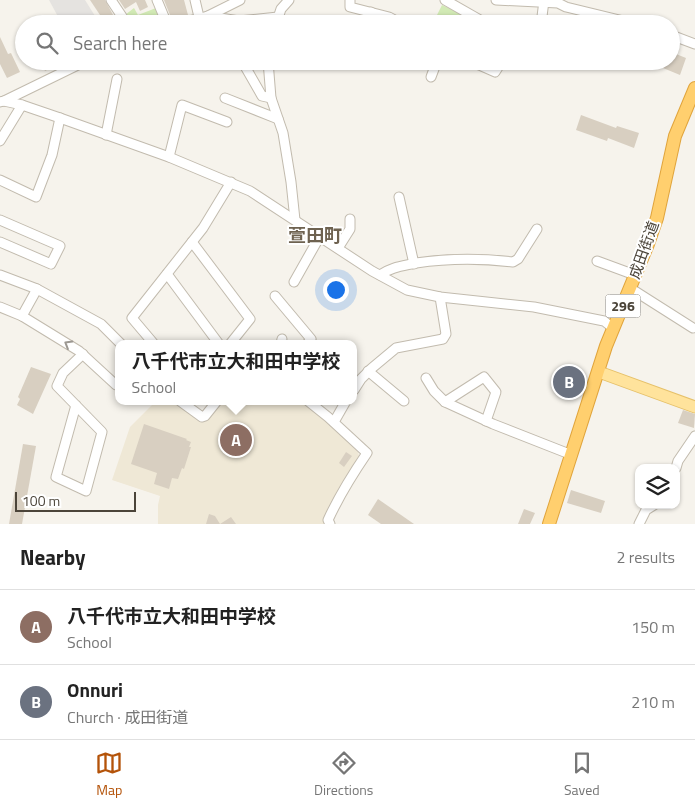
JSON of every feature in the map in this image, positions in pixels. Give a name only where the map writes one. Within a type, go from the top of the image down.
[{"type":"highway","name":"成田街道","points":[[549,524],[613,328],[656,218],[675,136],[695,88]]},
{"type":"main road","points":[[599,372],[695,407]]},
{"type":"street","points":[[111,0],[121,15]]},
{"type":"street","points":[[157,0],[163,15]]},
{"type":"street","points":[[195,0],[203,15]]},
{"type":"street","points":[[208,15],[240,0]]},
{"type":"street","points":[[279,15],[281,9],[289,0]]},
{"type":"street","points":[[350,0],[350,7],[382,15]]},
{"type":"street","points":[[446,0],[472,15]]},
{"type":"street","points":[[496,0],[558,1],[566,7],[599,15]]},
{"type":"street","points":[[542,15],[544,1]]},
{"type":"street","points":[[680,38],[695,44]]},
{"type":"street","points":[[2,102],[68,70]]},
{"type":"street","points":[[247,70],[262,96],[271,98]]},
{"type":"street","points":[[269,70],[271,98],[283,133],[295,220]]},
{"type":"street","points":[[431,77],[434,70]]},
{"type":"street","points":[[106,135],[117,79]]},
{"type":"street","points":[[225,98],[278,119]]},
{"type":"street","points":[[2,102],[22,105],[60,118],[169,157],[231,182],[250,191],[380,276],[407,290],[440,297],[534,307],[604,321],[613,328]]},
{"type":"street","points":[[0,142],[22,105]]},
{"type":"street","points":[[169,157],[182,105],[227,122]]},
{"type":"street","points":[[0,180],[36,197],[52,155],[60,118]]},
{"type":"street","points":[[151,340],[132,318],[203,228],[231,182]]},
{"type":"street","points":[[399,197],[414,264]]},
{"type":"street","points":[[338,248],[350,229],[350,219]]},
{"type":"street","points":[[0,220],[60,246],[51,264],[0,242]]},
{"type":"street","points":[[380,276],[394,267],[462,258],[513,262],[518,259],[537,229]]},
{"type":"street","points":[[294,282],[320,236]]},
{"type":"street","points":[[192,242],[250,319],[233,340]]},
{"type":"street","points":[[597,261],[635,275]]},
{"type":"street","points":[[0,274],[37,289],[101,324],[117,340]]},
{"type":"street","points":[[167,274],[216,340]]},
{"type":"street","points":[[630,288],[693,328]]},
{"type":"street","points":[[22,316],[37,289]]},
{"type":"street","points":[[275,296],[310,340]]},
{"type":"street","points":[[357,384],[360,379],[396,348],[443,339],[446,334],[440,297]]},
{"type":"street","points":[[0,307],[22,316],[83,354],[115,384]]},
{"type":"street","points":[[76,405],[56,477],[86,491],[102,432],[76,405],[57,386],[63,373],[83,354]]},
{"type":"street","points":[[368,372],[404,401]]},
{"type":"street","points":[[445,402],[484,377],[496,392],[486,421]]},
{"type":"street","points":[[426,378],[434,391],[445,402],[486,421],[572,455]]},
{"type":"street","points":[[186,405],[202,417],[214,405]]},
{"type":"street","points":[[313,405],[367,453],[349,478],[336,502],[328,520],[330,524]]},
{"type":"street","points":[[334,422],[344,405]]},
{"type":"street","points":[[677,464],[695,436]]},
{"type":"street","points":[[639,524],[648,509]]},
{"type":"shaded area","points":[[49,0],[85,0],[94,15],[57,15]]},
{"type":"shaded area","points":[[152,405],[180,405],[199,419],[208,419],[218,405],[307,405],[325,419],[358,452],[359,456],[339,488],[324,521],[325,524],[158,524],[160,496],[112,480],[130,427]]},
{"type":"green space","points":[[442,5],[463,15],[437,15]]},
{"type":"green space","points":[[134,8],[138,15],[125,15]]},
{"type":"green space","points":[[156,8],[159,15],[138,15]]},
{"type":"building","points":[[90,0],[105,0],[113,15],[100,15]]},
{"type":"building","points":[[119,0],[145,0],[148,7],[140,11],[136,2],[125,9]]},
{"type":"building","points":[[164,0],[184,0],[188,15],[170,15]]},
{"type":"building","points":[[0,37],[8,54],[11,53],[15,61],[15,70],[19,70],[20,72],[7,78],[0,64]]},
{"type":"building","points":[[680,56],[686,58],[680,75],[668,70],[680,70]]},
{"type":"building","points":[[581,115],[616,128],[617,126],[639,133],[634,148],[608,138],[607,141],[576,130]]},
{"type":"building","points":[[31,367],[51,374],[33,414],[17,405],[20,399],[18,397]]},
{"type":"building","points":[[560,368],[586,381],[579,396],[553,384]]},
{"type":"building","points":[[683,410],[695,414],[694,428],[678,423]]},
{"type":"building","points":[[144,424],[191,442],[184,469],[182,468],[178,479],[172,478],[169,489],[154,484],[157,473],[131,464]]},
{"type":"building","points":[[23,444],[36,446],[22,524],[9,524]]},
{"type":"building","points":[[346,452],[352,456],[344,467],[339,463]]},
{"type":"building","points":[[571,490],[605,501],[601,513],[567,503]]},
{"type":"building","points":[[378,499],[414,524],[381,524],[368,515]]},
{"type":"building","points":[[524,509],[535,513],[530,524],[518,524]]},
{"type":"building","points":[[209,514],[215,516],[220,524],[206,524]]},
{"type":"building","points":[[231,517],[236,524],[220,524]]},
{"type":"place","name":"Onnuri","points":[[569,382]]},
{"type":"place","name":"八千代市立大和田中学校","points":[[236,440]]},
{"type":"district","name":"萱田町","points":[[315,236]]}]
